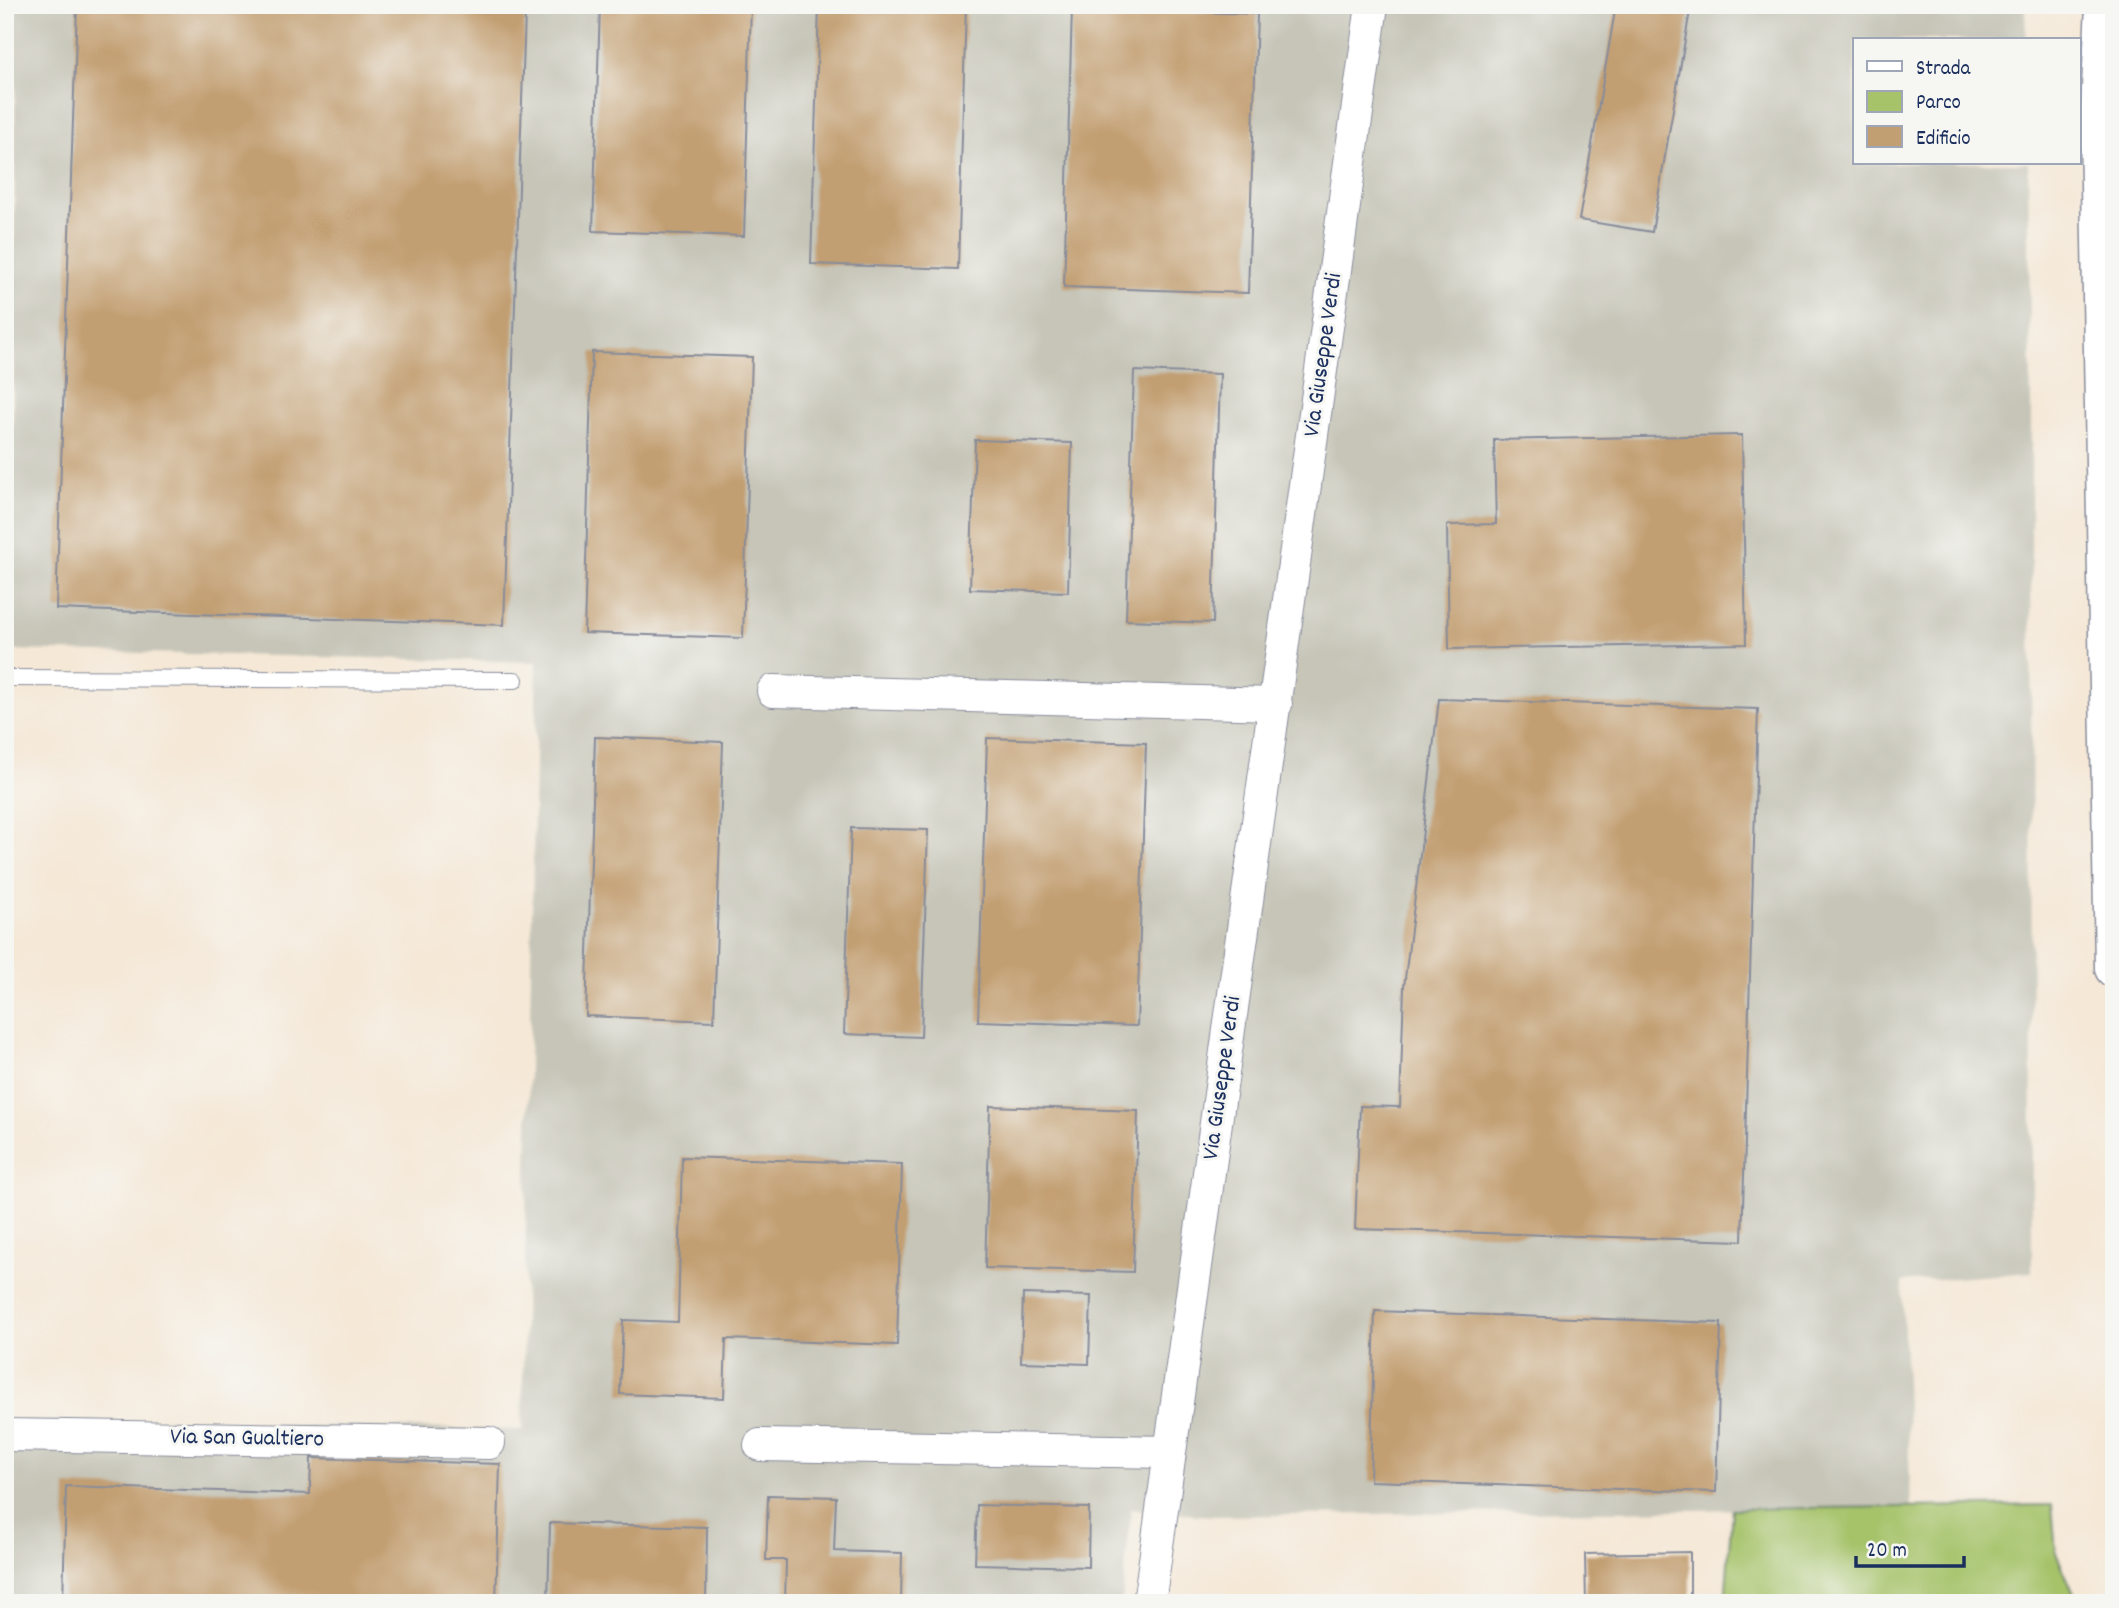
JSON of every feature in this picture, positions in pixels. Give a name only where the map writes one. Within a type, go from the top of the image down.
[{"type":"highway","points":[[2105,5],[2099,128],[2114,968]]},
{"type":"street","name":"Via Giuseppe Verdi","points":[[1149,1603],[1372,5]]},
{"type":"street","points":[[773,691],[1276,704]]},
{"type":"street","name":"Via San Gualtiero","points":[[5,1435],[489,1443]]},
{"type":"street","points":[[760,1445],[1170,1452]]},
{"type":"lane","points":[[5,678],[515,680]]},
{"type":"shaded area","points":[[16,5],[2025,5],[2026,38],[1853,38],[1853,164],[2028,164],[2031,393],[2032,1272],[1902,1282],[1911,1507],[1212,1516],[1131,1509],[1122,1603],[5,1603],[5,1420],[522,1430],[537,662],[11,650]]},
{"type":"green space","points":[[2052,1505],[2056,1553],[2078,1603],[1725,1603],[1732,1509]]},
{"type":"building","points":[[77,5],[297,5],[525,13],[504,625],[56,609]]},
{"type":"building","points":[[600,5],[751,5],[744,236],[593,231]]},
{"type":"building","points":[[819,5],[966,5],[958,269],[811,264]]},
{"type":"building","points":[[1616,5],[1691,5],[1652,232],[1579,220]]},
{"type":"building","points":[[1072,8],[1257,14],[1248,293],[1064,287]]},
{"type":"building","points":[[592,352],[752,357],[743,638],[584,633]]},
{"type":"building","points":[[1134,371],[1220,374],[1213,623],[1126,620]]},
{"type":"building","points":[[1742,435],[1746,644],[1449,649],[1447,525],[1496,524],[1494,440]]},
{"type":"building","points":[[975,440],[1072,443],[1068,592],[970,589]]},
{"type":"building","points":[[1439,699],[1758,709],[1742,1241],[1355,1229],[1360,1106],[1400,1107],[1404,987]]},
{"type":"building","points":[[595,737],[723,742],[714,1021],[586,1016]]},
{"type":"building","points":[[987,738],[1146,743],[1137,1026],[978,1021]]},
{"type":"building","points":[[851,828],[928,830],[921,1037],[844,1034]]},
{"type":"building","points":[[990,1106],[1138,1111],[1133,1272],[985,1268]]},
{"type":"building","points":[[682,1157],[902,1164],[897,1345],[726,1339],[724,1398],[620,1394],[623,1320],[678,1322]]},
{"type":"building","points":[[1023,1294],[1091,1296],[1089,1364],[1021,1362]]},
{"type":"building","points":[[1375,1311],[1721,1323],[1716,1492],[1370,1481]]},
{"type":"building","points":[[311,1458],[500,1464],[496,1603],[63,1603],[66,1486],[310,1494]]},
{"type":"building","points":[[768,1495],[836,1497],[834,1551],[902,1553],[901,1603],[785,1603],[786,1560],[766,1560]]},
{"type":"building","points":[[977,1505],[1089,1508],[1088,1567],[975,1564]]},
{"type":"building","points":[[550,1523],[707,1527],[706,1603],[548,1603]]},
{"type":"building","points":[[1690,1552],[1690,1603],[1586,1603],[1585,1554]]}]
